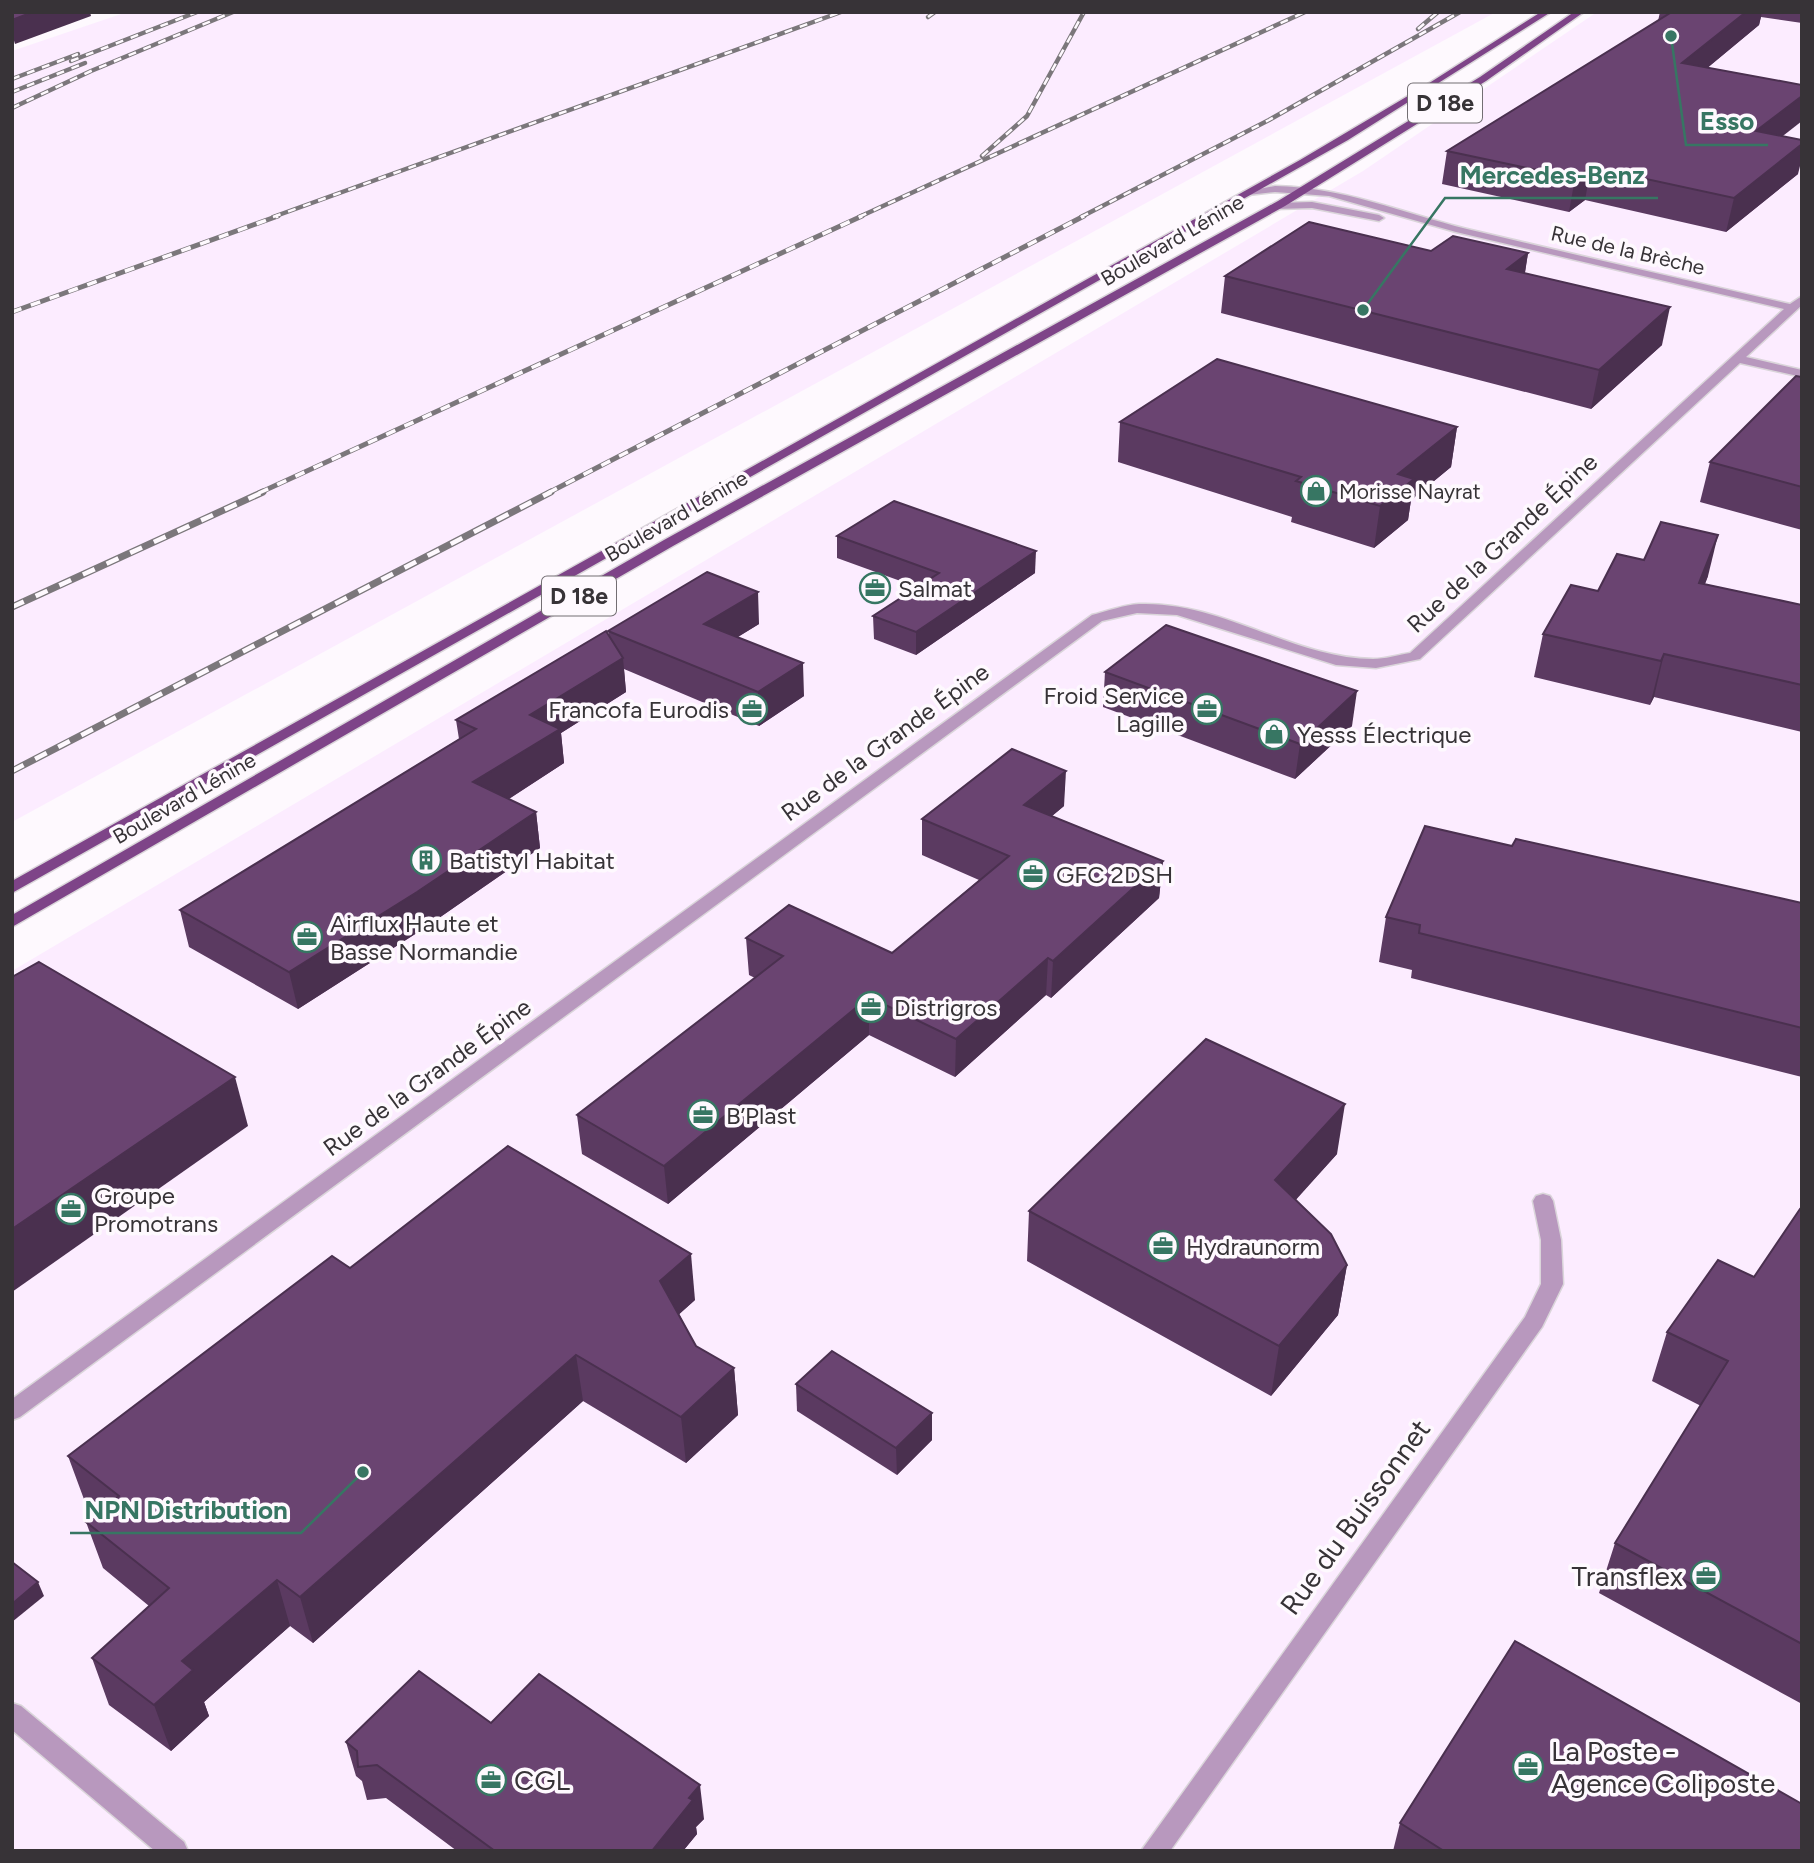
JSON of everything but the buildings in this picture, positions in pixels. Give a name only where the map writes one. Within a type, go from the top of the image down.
[{"type":"main road","name":"Boulevard Lénine","points":[[12,888],[1248,192],[1285,174],[1458,71],[1547,12]]},
{"type":"main road","name":"Boulevard Lénine","points":[[12,922],[747,499],[1306,189],[1512,61],[1580,12]]},
{"type":"street","points":[[1285,174],[1283,188],[1292,196]]},
{"type":"street","name":"Boulevard Lénine","points":[[1248,192],[1283,188],[1306,189]]},
{"type":"street","name":"Rue de la Brèche","points":[[1306,189],[1456,229],[1797,304]]},
{"type":"street","name":"Rue de la Brèche","points":[[1292,196],[1312,205],[1426,228],[1456,229]]},
{"type":"street","name":"Rue de la Brèche","points":[[1275,206],[1312,205]]},
{"type":"street","name":"Rue de la Grande Épine","points":[[12,1411],[1097,618],[1114,611],[1161,608],[1213,620],[1328,657],[1378,664],[1399,662],[1415,656],[1797,304]]},
{"type":"street","points":[[1739,359],[1802,374]]},
{"type":"street","name":"Rue du Buissonnet","points":[[1154,1851],[1534,1321],[1552,1284],[1551,1240],[1543,1201]]},
{"type":"street","points":[[12,1714],[175,1851]]},
{"type":"shaded area","points":[[127,12],[1496,12],[12,822],[12,51]]},
{"type":"shaded area","points":[[1597,12],[1802,12],[1802,1851],[12,1851],[12,971],[1363,171]]},
{"type":"railway","points":[[71,61],[197,12]]},
{"type":"railway","points":[[12,108],[91,71],[233,12]]},
{"type":"railway","points":[[273,217],[841,12]]},
{"type":"railway","points":[[928,17],[935,12]]},
{"type":"railway","points":[[982,156],[1027,116],[1084,12]]},
{"type":"railway","points":[[859,217],[1305,12]]},
{"type":"railway","points":[[1418,29],[1438,12]]},
{"type":"railway","points":[[1081,217],[1269,120],[1460,12]]},
{"type":"railway","points":[[12,79],[78,54]]},
{"type":"railway","points":[[12,92],[85,63]]},
{"type":"railway","points":[[12,312],[278,216]]},
{"type":"railway","points":[[259,493],[862,216]]},
{"type":"railway","points":[[548,493],[1084,216]]},
{"type":"railway","points":[[12,607],[263,492]]},
{"type":"railway","points":[[12,771],[551,492]]},
{"type":"place","name":"Esso","points":[[1671,36]]},
{"type":"place","name":"Mercedes-Benz","points":[[1363,310]]},
{"type":"place","name":"Morisse Nayrat","points":[[1316,491]]},
{"type":"place","name":"Salmat","points":[[875,588]]},
{"type":"place","name":"Francofa Eurodis","points":[[752,709]]},
{"type":"place","name":"Froid Service Lagille","points":[[1207,709]]},
{"type":"place","name":"Yesss Électrique","points":[[1274,734]]},
{"type":"place","name":"Batistyl Habitat","points":[[426,860]]},
{"type":"place","name":"GFC 2DSH","points":[[1033,874]]},
{"type":"place","name":"Airflux Haute et Basse Normandie","points":[[307,937]]},
{"type":"place","name":"Distrigros","points":[[871,1007]]},
{"type":"place","name":"B’Plast","points":[[703,1115]]},
{"type":"place","name":"Groupe Promotrans","points":[[71,1209]]},
{"type":"place","name":"Hydraunorm","points":[[1163,1246]]},
{"type":"place","name":"NPN Distribution","points":[[363,1472]]},
{"type":"place","name":"Transflex","points":[[1706,1576]]},
{"type":"place","name":"La Poste - Agence Coliposte","points":[[1528,1767]]},
{"type":"place","name":"CGL","points":[[491,1780]]}]
